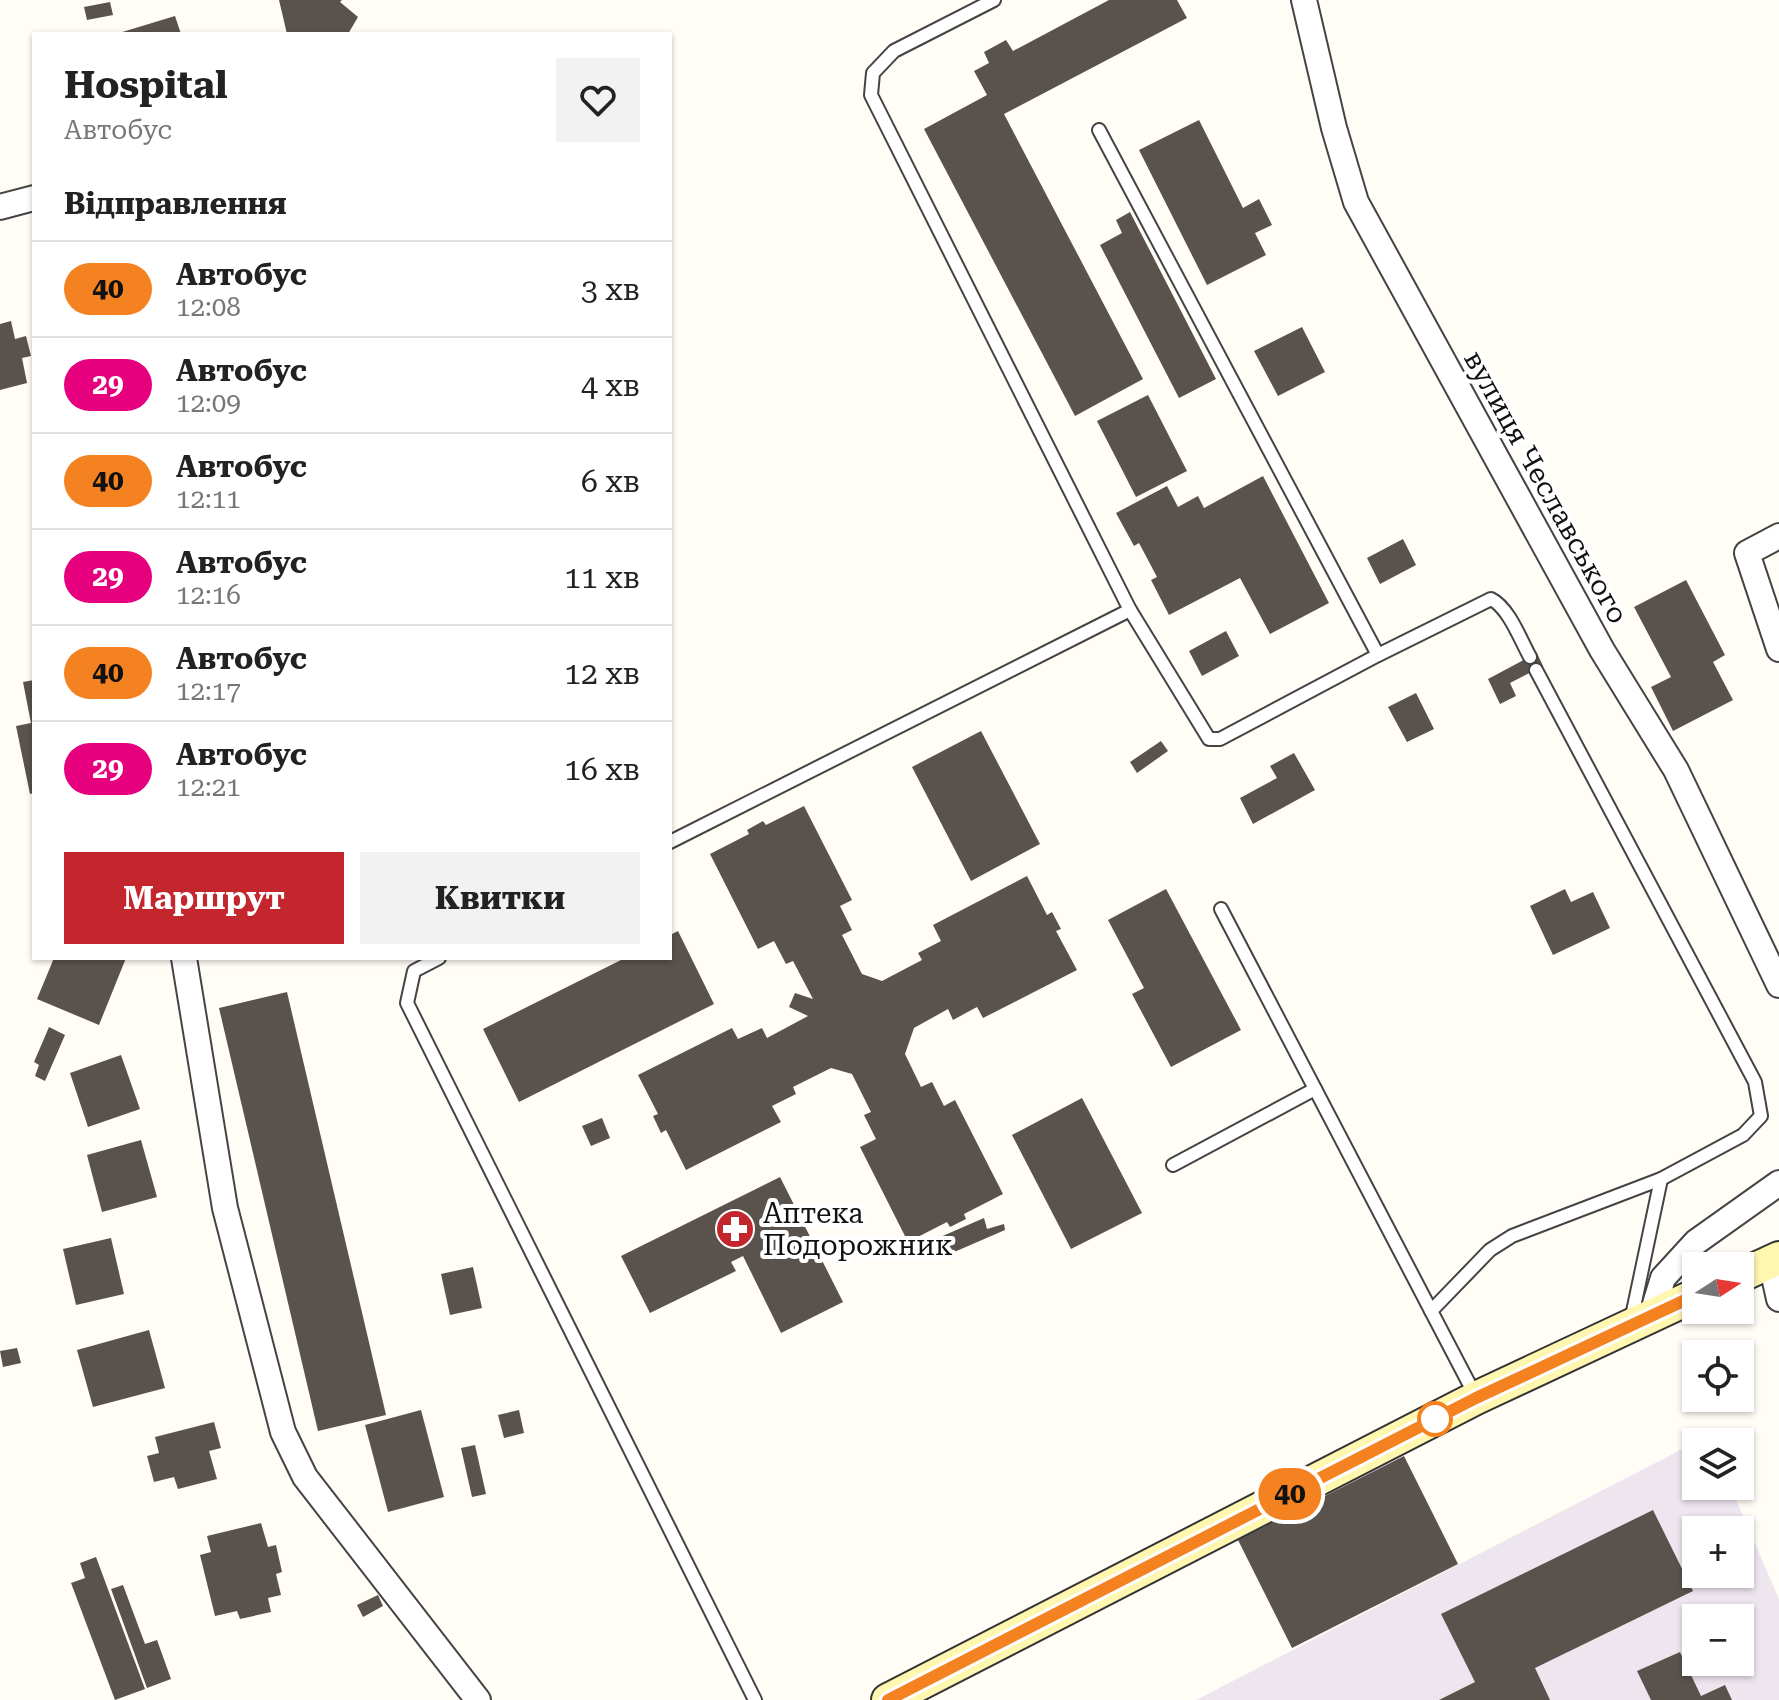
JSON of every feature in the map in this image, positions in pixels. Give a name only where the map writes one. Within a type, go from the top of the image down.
[{"type":"main road","points":[[1754,1270],[1775,1260]]},
{"type":"main road","points":[[888,1700],[1476,1398],[1682,1301]]},
{"type":"street","name":"вулиця Чеславського","points":[[1304,0],[1334,128],[1356,202],[1602,650],[1676,770],[1779,985]]},
{"type":"street","points":[[0,207],[32,199]]},
{"type":"street","points":[[1779,536],[1747,553],[1779,649]]},
{"type":"street","points":[[184,960],[225,1208],[283,1432],[305,1477],[478,1700]]},
{"type":"street","points":[[1642,1319],[1663,1278],[1696,1242],[1779,1183]]},
{"type":"street","points":[[1775,1260],[1779,1299]]},
{"type":"lane","points":[[994,0],[894,51],[873,73],[871,95],[1130,610],[1209,739],[1220,739],[1491,599],[1497,601],[1530,657]]},
{"type":"lane","points":[[1099,130],[1378,655]]},
{"type":"lane","points":[[672,841],[1130,610]]},
{"type":"lane","points":[[1431,1311],[1490,1250],[1512,1236],[1661,1179],[1743,1135],[1761,1116],[1755,1082],[1536,670]]},
{"type":"lane","points":[[1221,909],[1476,1398]]},
{"type":"lane","points":[[435,960],[414,971],[407,1003],[755,1700]]},
{"type":"lane","points":[[1173,1165],[1315,1089]]},
{"type":"lane","points":[[1642,1319],[1661,1179]]},
{"type":"shaded area","points":[[1682,1449],[1682,1500],[1736,1500],[1743,1516],[1682,1516],[1682,1588],[1754,1588],[1754,1541],[1779,1599],[1779,1700],[1196,1700]]},
{"type":"building","points":[[279,0],[342,0],[340,2],[358,17],[349,32],[287,32]]},
{"type":"building","points":[[1109,0],[1177,0],[1187,18],[1004,114],[1143,379],[1075,416],[924,129],[987,95],[974,71],[989,63],[984,52],[1006,40],[1013,51]]},
{"type":"building","points":[[110,2],[113,15],[87,20],[84,7]]},
{"type":"building","points":[[175,16],[180,32],[122,32]]},
{"type":"building","points":[[1199,120],[1243,208],[1259,199],[1272,225],[1255,233],[1266,255],[1207,285],[1139,150]]},
{"type":"building","points":[[1130,212],[1216,379],[1179,398],[1100,245],[1122,233],[1116,220]]},
{"type":"building","points":[[11,321],[15,339],[26,336],[31,356],[22,358],[27,383],[0,390],[0,324]]},
{"type":"building","points":[[1302,327],[1325,372],[1278,396],[1254,351]]},
{"type":"building","points":[[1148,395],[1187,471],[1136,497],[1097,421]]},
{"type":"building","points":[[1263,476],[1329,603],[1270,634],[1240,578],[1169,615],[1151,580],[1157,577],[1139,543],[1134,546],[1116,513],[1167,486],[1178,507],[1198,496],[1204,508]]},
{"type":"building","points":[[1403,539],[1416,565],[1380,584],[1367,558]]},
{"type":"building","points":[[1686,580],[1725,655],[1713,662],[1733,700],[1673,731],[1651,687],[1671,677],[1634,607]]},
{"type":"building","points":[[1226,631],[1239,656],[1202,676],[1189,651]]},
{"type":"building","points":[[1537,653],[1543,666],[1510,683],[1516,696],[1500,704],[1488,679]]},
{"type":"building","points":[[32,680],[30,794],[16,726],[31,723],[23,682]]},
{"type":"building","points":[[1416,693],[1434,729],[1407,742],[1388,707]]},
{"type":"building","points":[[981,731],[1040,844],[971,881],[912,767]]},
{"type":"building","points":[[1161,741],[1168,751],[1137,773],[1130,762]]},
{"type":"building","points":[[1294,753],[1315,790],[1253,824],[1240,798],[1277,778],[1270,766]]},
{"type":"building","points":[[804,806],[852,900],[840,906],[852,930],[842,935],[862,974],[882,981],[922,960],[918,953],[941,941],[933,925],[1027,876],[1047,915],[1052,912],[1061,929],[1056,931],[1077,970],[983,1018],[977,1007],[953,1020],[948,1009],[914,1028],[905,1054],[921,1087],[932,1082],[944,1106],[955,1100],[1003,1194],[964,1214],[966,1219],[950,1227],[947,1222],[908,1242],[860,1147],[876,1139],[864,1115],[871,1112],[852,1074],[831,1068],[793,1087],[796,1094],[772,1106],[781,1122],[686,1170],[666,1130],[661,1133],[653,1116],[658,1114],[638,1075],[732,1028],[738,1039],[762,1028],[767,1038],[808,1016],[789,1007],[795,993],[813,999],[793,961],[786,964],[774,941],[758,949],[710,854],[749,834],[747,830],[763,821],[766,825]]},
{"type":"building","points":[[1166,889],[1241,1030],[1171,1067],[1132,994],[1144,988],[1108,920]]},
{"type":"building","points":[[1565,889],[1571,902],[1593,892],[1610,928],[1553,955],[1530,906]]},
{"type":"building","points":[[678,931],[714,1004],[519,1102],[483,1029],[621,960],[672,960],[672,934]]},
{"type":"building","points":[[53,960],[125,960],[99,1025],[37,999]]},
{"type":"building","points":[[287,992],[386,1415],[318,1431],[219,1008]]},
{"type":"building","points":[[49,1027],[65,1035],[45,1081],[35,1076],[39,1065],[34,1062]]},
{"type":"building","points":[[121,1055],[140,1109],[88,1127],[70,1073]]},
{"type":"building","points":[[1082,1098],[1142,1213],[1071,1249],[1012,1135]]},
{"type":"building","points":[[602,1118],[610,1138],[591,1146],[582,1126]]},
{"type":"building","points":[[141,1140],[157,1197],[102,1212],[87,1155]]},
{"type":"building","points":[[780,1177],[843,1302],[781,1333],[743,1256],[731,1262],[736,1271],[650,1313],[621,1256]]},
{"type":"building","points":[[984,1218],[987,1229],[1004,1224],[1005,1230],[945,1256],[938,1238]]},
{"type":"building","points":[[111,1238],[124,1294],[76,1305],[63,1249]]},
{"type":"building","points":[[473,1267],[482,1308],[450,1315],[441,1274]]},
{"type":"building","points":[[149,1330],[165,1388],[93,1407],[77,1350]]},
{"type":"building","points":[[17,1348],[21,1363],[3,1367],[0,1351]]},
{"type":"building","points":[[421,1410],[444,1497],[388,1512],[365,1425]]},
{"type":"building","points":[[519,1410],[524,1433],[504,1438],[498,1415]]},
{"type":"building","points":[[214,1422],[221,1448],[209,1451],[217,1479],[178,1489],[174,1477],[154,1482],[147,1456],[159,1453],[155,1437]]},
{"type":"building","points":[[475,1445],[486,1494],[472,1497],[461,1448]]},
{"type":"building","points":[[1404,1456],[1458,1564],[1292,1648],[1238,1540]]},
{"type":"building","points":[[1653,1510],[1682,1569],[1682,1588],[1692,1588],[1693,1591],[1535,1668],[1550,1700],[1439,1700],[1475,1682],[1441,1614]]},
{"type":"building","points":[[261,1523],[268,1547],[276,1545],[282,1572],[276,1574],[281,1595],[268,1598],[271,1612],[240,1619],[237,1611],[215,1616],[200,1555],[211,1552],[207,1536]]},
{"type":"building","points":[[96,1557],[145,1689],[115,1700],[71,1583],[85,1578],[80,1563]]},
{"type":"building","points":[[123,1585],[145,1644],[157,1640],[171,1679],[147,1688],[111,1589]]},
{"type":"building","points":[[378,1595],[383,1606],[363,1617],[357,1605]]},
{"type":"building","points":[[1680,1652],[1682,1676],[1691,1676],[1701,1696],[1725,1685],[1732,1700],[1651,1700],[1637,1671]]},
{"type":"bus line","name":"40","points":[[888,1700],[1476,1398],[1682,1301]]},
{"type":"place","name":"Аптека Подорожник","points":[[735,1229]]}]
